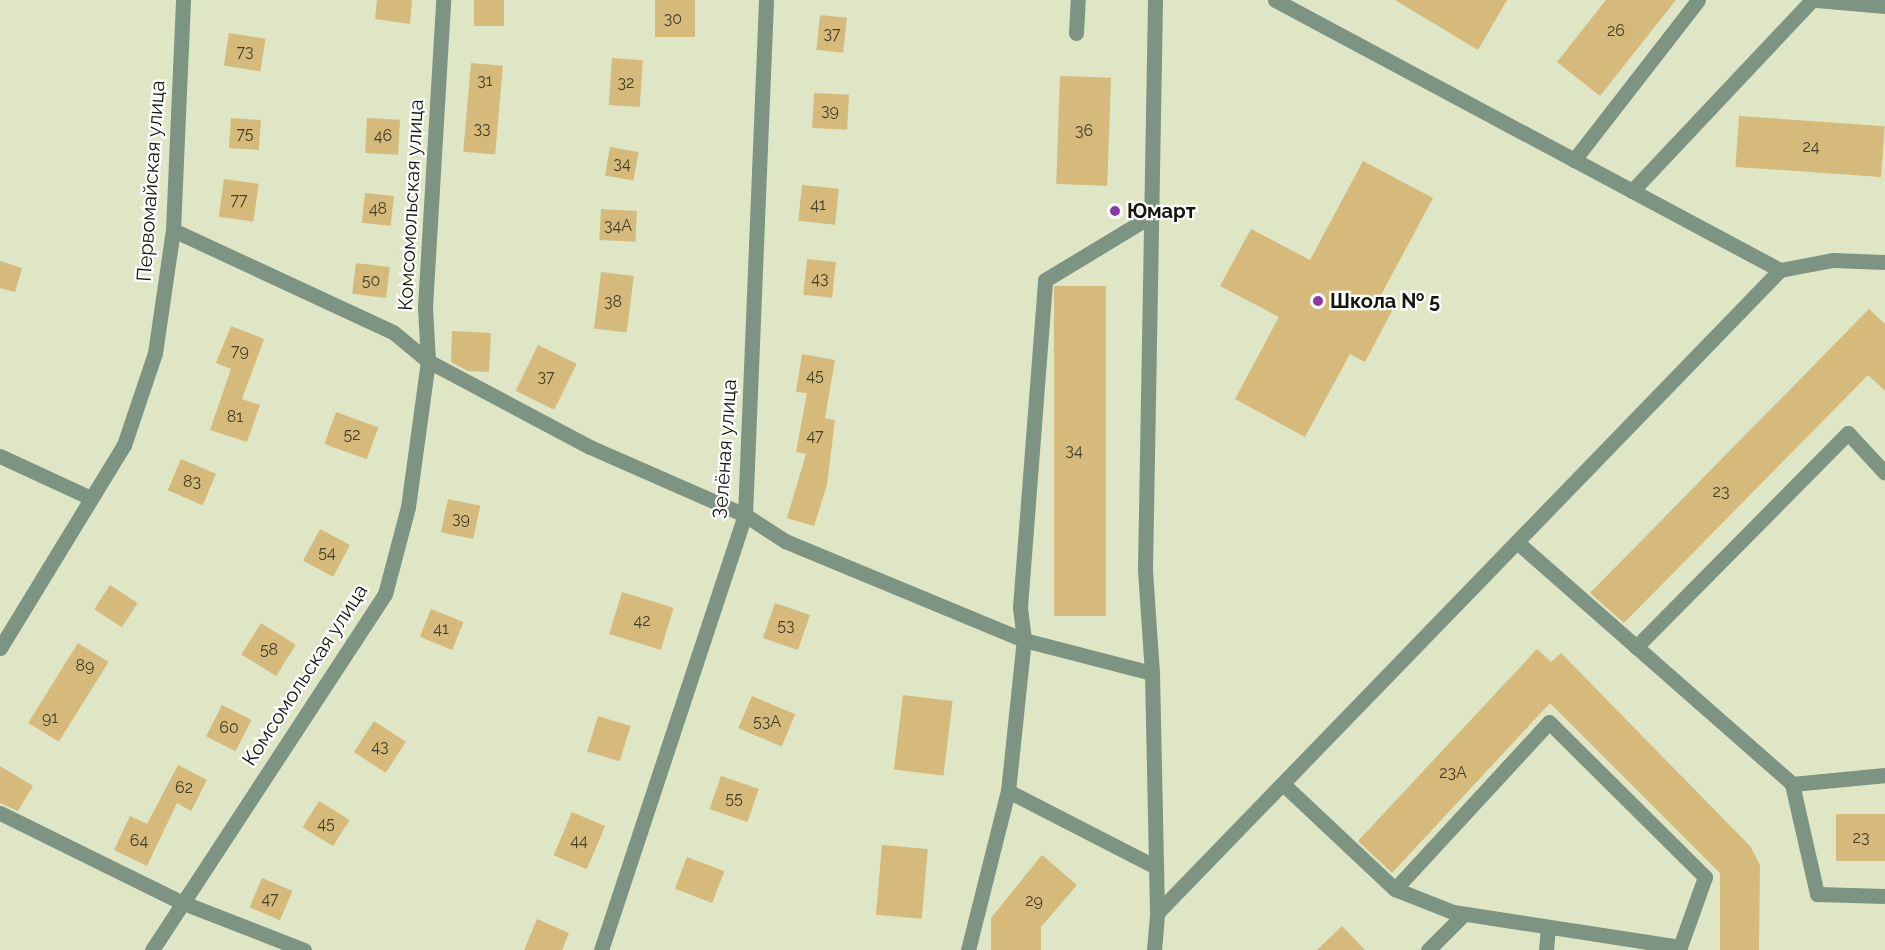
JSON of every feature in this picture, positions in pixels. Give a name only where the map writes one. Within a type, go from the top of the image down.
[{"type":"street","name":"Первомайская улица","points":[[0,648],[124,445],[155,353],[173,230],[183,0]]},
{"type":"street","name":"Комсомольская улица","points":[[152,950],[181,902],[385,594],[408,507],[428,362],[424,307],[443,0]]},
{"type":"street","name":"Зелёная улица","points":[[601,950],[745,515],[766,0]]},
{"type":"street","points":[[1076,33],[1078,0]]},
{"type":"street","points":[[1154,950],[1157,913],[1152,673],[1145,569],[1155,0]]},
{"type":"street","points":[[1275,0],[1780,270]]},
{"type":"street","points":[[1574,160],[1698,0]]},
{"type":"street","points":[[1632,191],[1812,0]]},
{"type":"street","points":[[1817,0],[1885,6]]},
{"type":"street","points":[[968,950],[1008,791],[1024,640],[1020,607],[1045,280],[1151,216]]},
{"type":"street","points":[[173,230],[393,332],[428,362],[590,447],[745,515],[785,541],[1024,640],[1152,673]]},
{"type":"street","points":[[1157,913],[1780,270],[1833,260],[1885,262]]},
{"type":"street","points":[[1636,647],[1848,433],[1885,473]]},
{"type":"street","points":[[0,456],[91,498]]},
{"type":"street","points":[[1517,542],[1792,784],[1817,894],[1885,896]]},
{"type":"street","points":[[1283,784],[1395,889],[1464,914],[1680,947],[1705,877],[1549,722],[1395,889]]},
{"type":"street","points":[[1792,784],[1885,775]]},
{"type":"street","points":[[1008,791],[1156,867]]},
{"type":"street","points":[[0,813],[181,902],[304,950]]},
{"type":"street","points":[[1428,950],[1464,914]]},
{"type":"street","points":[[1546,950],[1548,927]]},
{"type":"building","points":[[377,0],[412,0],[410,24],[375,19]]},
{"type":"building","points":[[474,0],[504,0],[504,26],[474,26]]},
{"type":"building","points":[[655,0],[695,0],[695,37],[655,37]]},
{"type":"building","points":[[1395,0],[1507,0],[1478,50]]},
{"type":"building","points":[[1606,0],[1676,0],[1600,96],[1557,62]]},
{"type":"building","points":[[820,15],[847,18],[843,53],[816,50]]},
{"type":"building","points":[[229,33],[266,39],[260,71],[224,66]]},
{"type":"building","points":[[612,58],[643,60],[640,107],[609,105]]},
{"type":"building","points":[[471,63],[503,66],[495,154],[463,152]]},
{"type":"building","points":[[1060,76],[1111,78],[1107,186],[1056,184]]},
{"type":"building","points":[[814,93],[849,95],[847,130],[812,128]]},
{"type":"building","points":[[1739,116],[1885,126],[1881,177],[1735,167]]},
{"type":"building","points":[[231,118],[261,120],[259,150],[229,148]]},
{"type":"building","points":[[367,118],[400,120],[398,155],[365,153]]},
{"type":"building","points":[[610,147],[639,152],[634,181],[605,176]]},
{"type":"building","name":"Школа № 5","points":[[1363,161],[1433,198],[1380,297],[1395,305],[1365,362],[1350,354],[1305,437],[1235,399],[1279,317],[1220,286],[1251,229],[1310,260]]},
{"type":"building","points":[[224,179],[259,184],[253,222],[219,217]]},
{"type":"building","points":[[802,185],[839,189],[835,225],[798,221]]},
{"type":"building","points":[[365,193],[394,196],[391,226],[362,223]]},
{"type":"building","points":[[601,209],[637,211],[635,242],[599,240]]},
{"type":"building","points":[[807,259],[836,262],[832,298],[803,295]]},
{"type":"building","points":[[0,261],[22,268],[15,292],[0,288]]},
{"type":"building","points":[[356,263],[390,267],[386,298],[352,294]]},
{"type":"building","points":[[601,272],[634,276],[627,333],[594,329]]},
{"type":"building","points":[[1054,286],[1106,286],[1106,616],[1054,616]]},
{"type":"building","points":[[1869,309],[1885,324],[1885,391],[1868,375],[1624,623],[1590,593]]},
{"type":"building","points":[[231,326],[264,339],[242,399],[260,405],[247,442],[210,430],[231,369],[216,363]]},
{"type":"building","points":[[452,331],[491,333],[489,372],[468,371],[451,362]]},
{"type":"building","points":[[538,345],[577,364],[554,410],[516,391]]},
{"type":"building","points":[[802,354],[835,360],[825,418],[835,420],[827,485],[814,526],[787,518],[806,454],[796,452],[807,393],[796,392]]},
{"type":"building","points":[[336,412],[378,427],[367,459],[324,444]]},
{"type":"building","points":[[181,459],[216,474],[203,505],[168,490]]},
{"type":"building","points":[[448,499],[480,506],[473,539],[441,532]]},
{"type":"building","points":[[320,529],[350,545],[333,577],[303,561]]},
{"type":"building","points":[[110,585],[138,603],[122,627],[94,609]]},
{"type":"building","points":[[622,592],[674,608],[661,650],[609,634]]},
{"type":"building","points":[[775,603],[810,615],[798,650],[763,638]]},
{"type":"building","points":[[431,609],[463,622],[452,650],[420,637]]},
{"type":"building","points":[[261,623],[296,645],[276,676],[241,654]]},
{"type":"building","points":[[78,643],[109,662],[59,742],[28,723]]},
{"type":"building","points":[[1537,649],[1551,662],[1561,653],[1750,846],[1760,865],[1759,950],[1720,950],[1720,873],[1550,703],[1392,873],[1358,841]]},
{"type":"building","points":[[903,695],[953,701],[943,776],[894,769]]},
{"type":"building","points":[[752,696],[795,714],[782,747],[738,728]]},
{"type":"building","points":[[222,705],[251,720],[236,751],[206,736]]},
{"type":"building","points":[[598,716],[631,726],[620,761],[587,751]]},
{"type":"building","points":[[374,721],[406,742],[386,773],[354,752]]},
{"type":"building","points":[[178,765],[207,780],[191,811],[177,803],[147,866],[114,850],[130,816],[147,824]]},
{"type":"building","points":[[0,766],[33,786],[18,811],[0,803]]},
{"type":"building","points":[[721,776],[759,789],[747,822],[710,809]]},
{"type":"building","points":[[319,801],[350,820],[333,846],[303,827]]},
{"type":"building","points":[[572,812],[605,826],[587,869],[554,855]]},
{"type":"building","points":[[1836,814],[1885,814],[1885,861],[1836,861]]},
{"type":"building","points":[[882,845],[928,849],[922,919],[876,915]]},
{"type":"building","points":[[1042,855],[1077,885],[1041,927],[1041,950],[991,950],[991,918]]},
{"type":"building","points":[[687,857],[724,871],[712,903],[675,889]]},
{"type":"building","points":[[262,878],[292,891],[280,920],[249,907]]},
{"type":"building","points":[[537,919],[569,933],[562,950],[524,950]]},
{"type":"building","points":[[1342,926],[1365,950],[1317,950]]},
{"type":"place","name":"Юмарт","points":[[1115,211]]},
{"type":"place","name":"Школа № 5","points":[[1318,301]]}]
